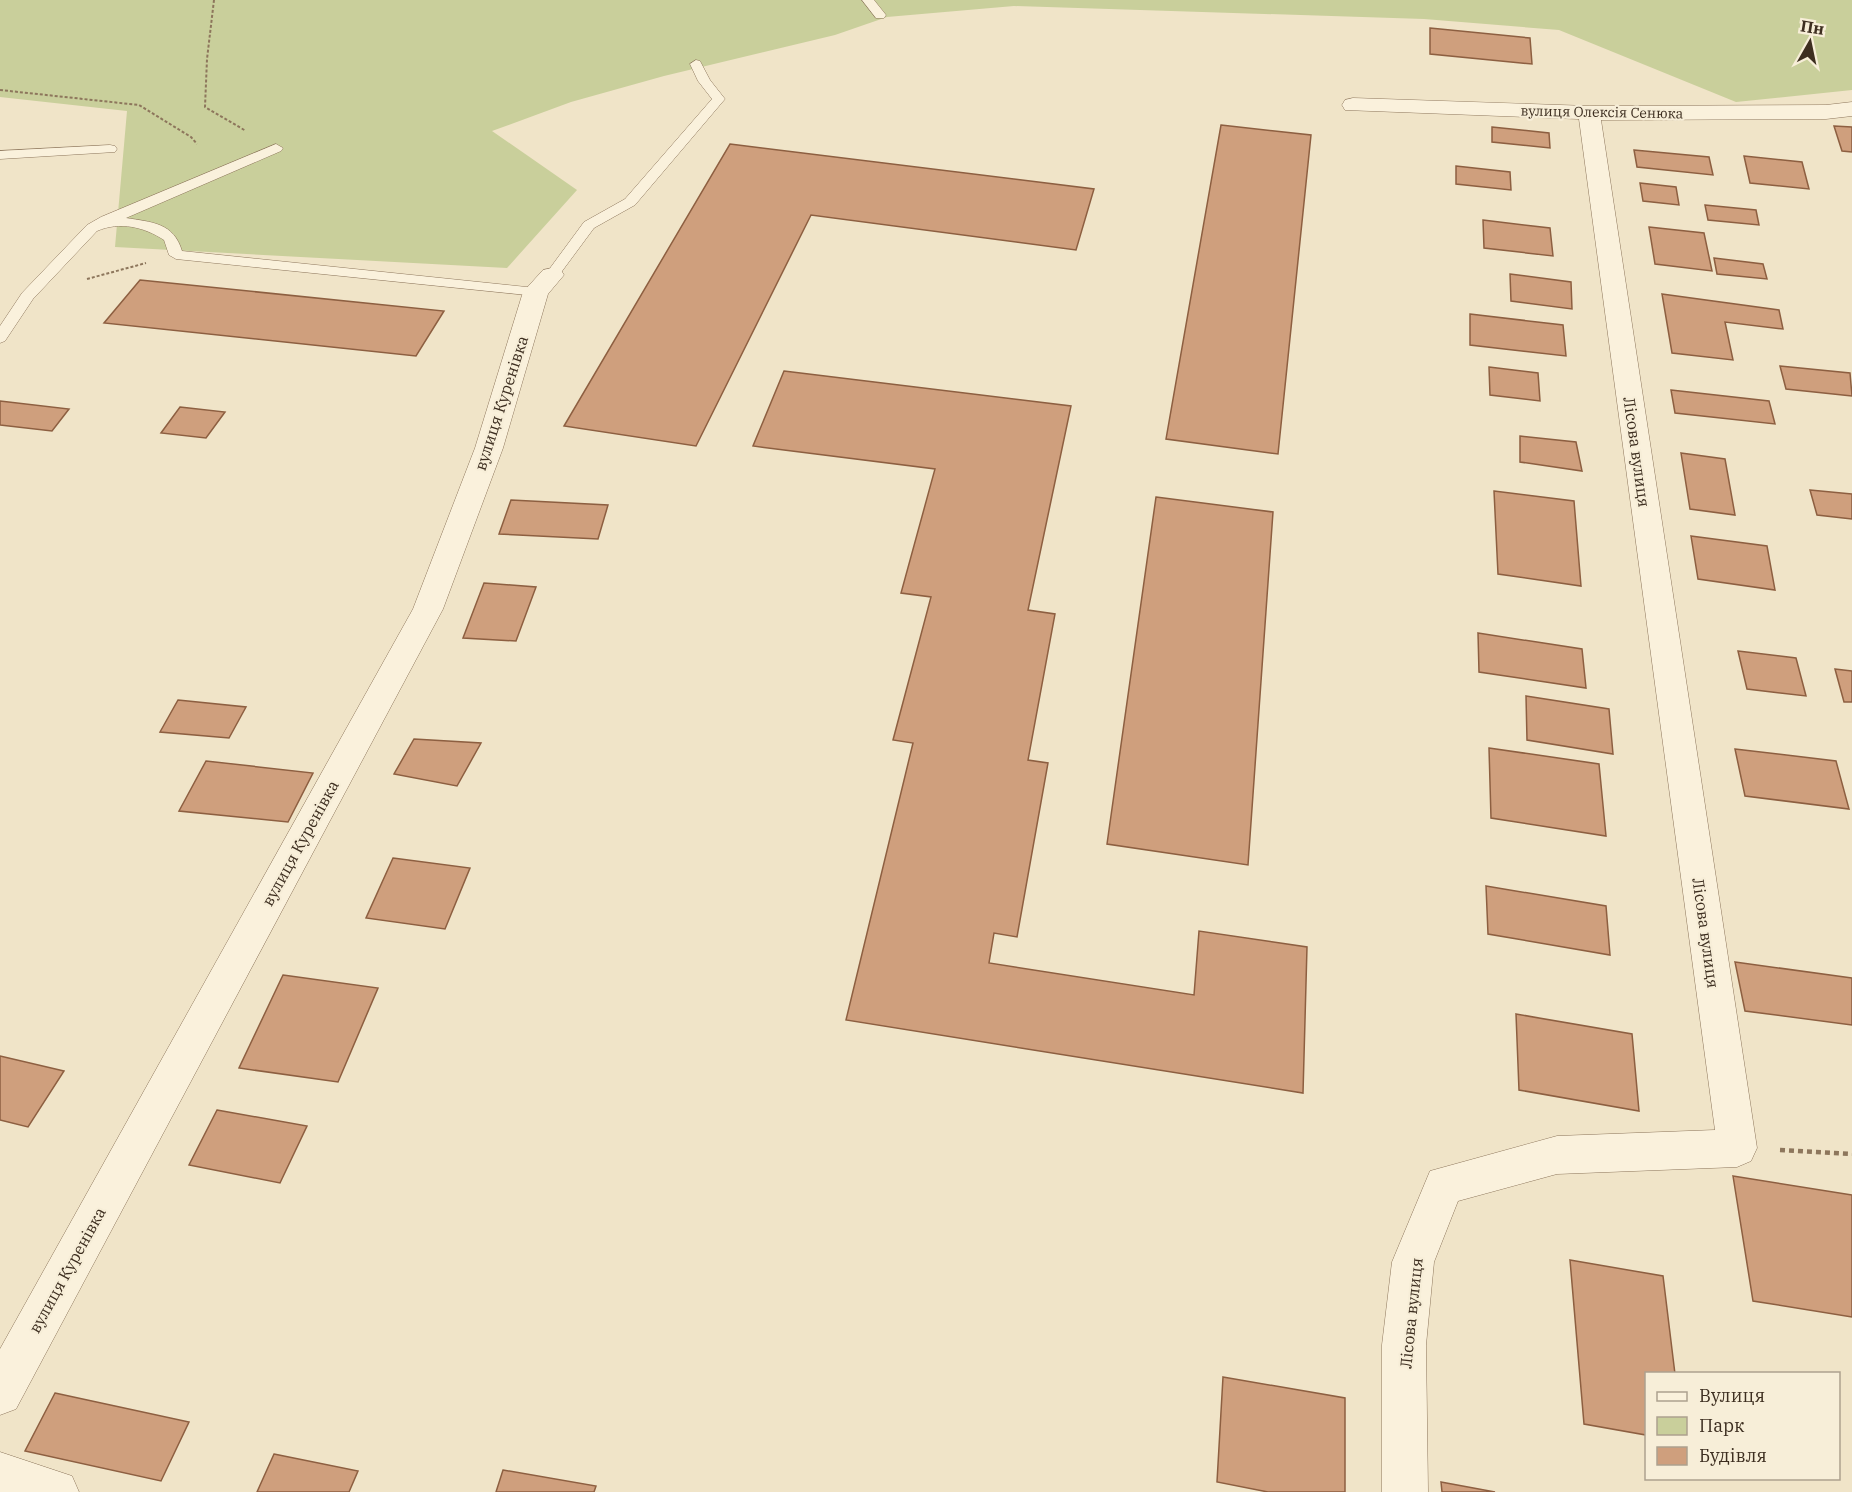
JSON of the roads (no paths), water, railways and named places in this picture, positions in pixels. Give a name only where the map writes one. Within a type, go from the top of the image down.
[{"type":"street","name":"вулиця Олексія Сенюка","points":[[1353,105],[1589,113],[1826,112],[1852,109]]},
{"type":"street","name":"Лісова вулиця","points":[[1405,1492],[1404,1345],[1413,1262],[1444,1185],[1557,1155],[1737,1148],[1589,113]]},
{"type":"street","name":"вулиця Куренівка","points":[[0,1393],[428,609],[489,448],[544,283]]},
{"type":"street","points":[[0,1475],[56,1492]]},
{"type":"lane","points":[[868,0],[880,15]]},
{"type":"lane","points":[[106,220],[152,226],[171,238],[176,255],[544,283],[589,225],[630,202],[719,99],[704,81],[696,64]]},
{"type":"lane","points":[[0,338],[27,296],[92,228],[276,148]]},
{"type":"lane","points":[[0,155],[110,149]]}]
